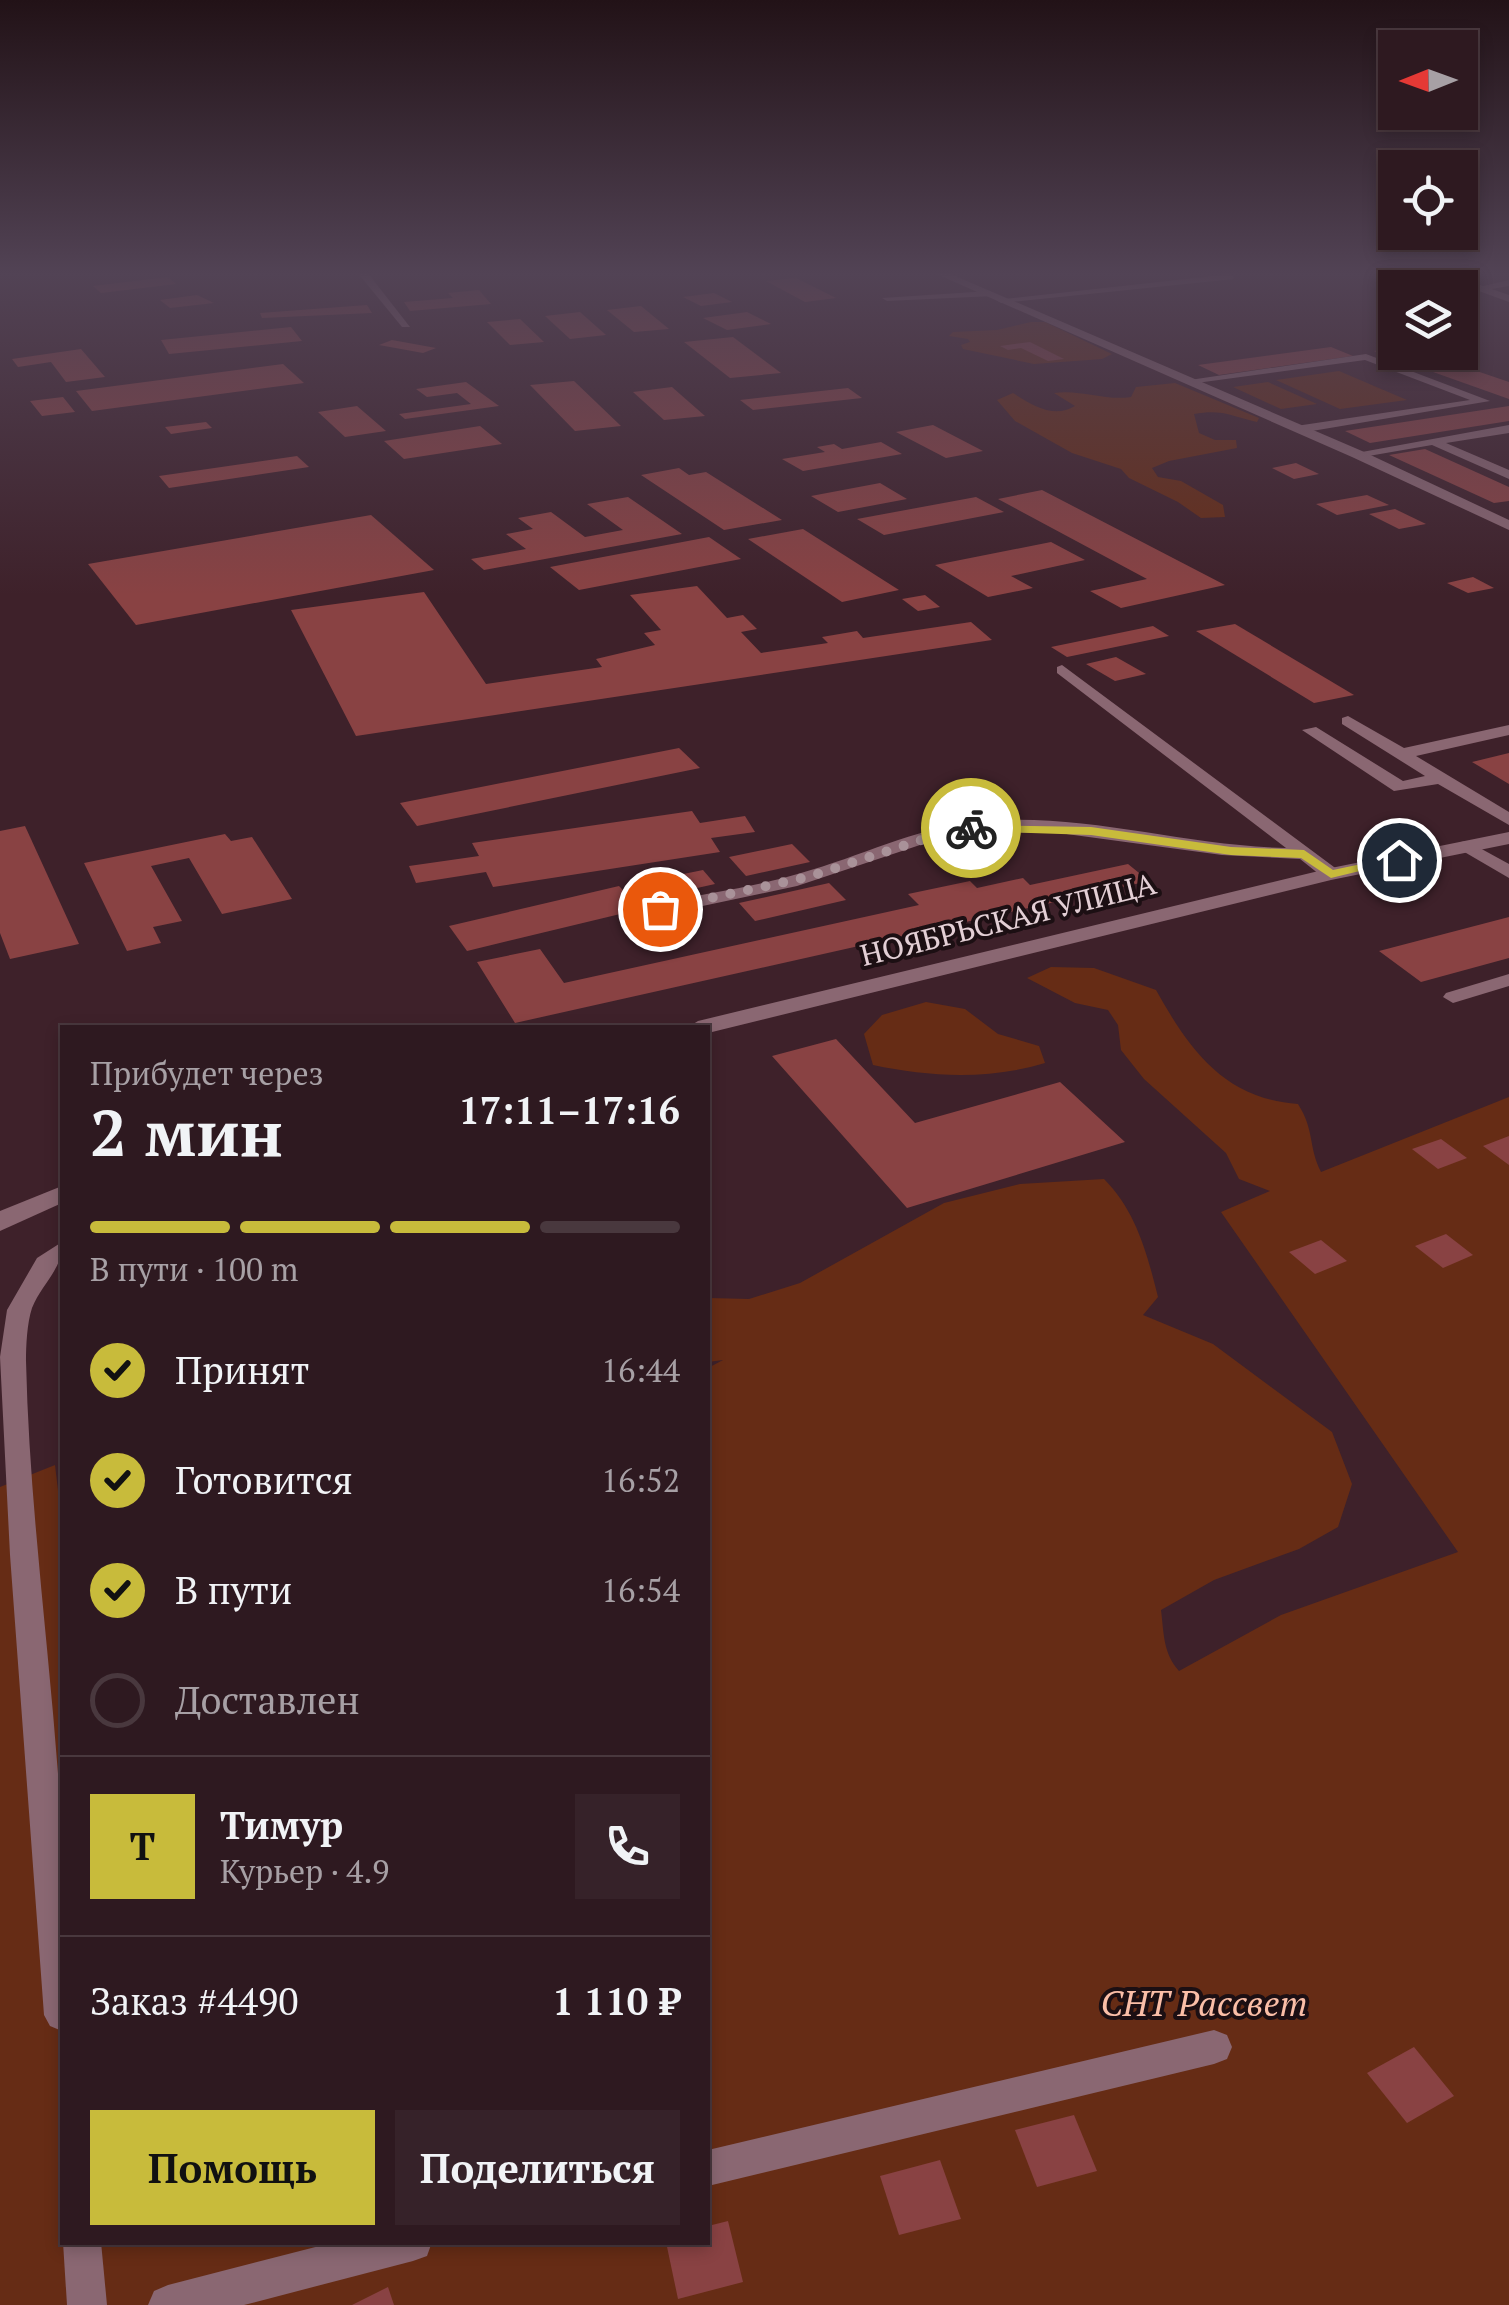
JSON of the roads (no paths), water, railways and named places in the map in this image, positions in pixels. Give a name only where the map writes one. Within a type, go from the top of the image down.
[{"type":"street","points":[[1186,380],[1509,526]]},
{"type":"street","name":"НОЯБРЬСКАЯ УЛИЦА","points":[[710,1025],[1331,874],[1509,838]]},
{"type":"street","points":[[11,1216],[60,1195]]},
{"type":"lane","points":[[1189,381],[1200,380]]},
{"type":"lane","points":[[1300,429],[1484,401],[1425,380]]},
{"type":"lane","points":[[1357,454],[1509,430]]},
{"type":"lane","points":[[1434,442],[1509,475]]},
{"type":"lane","points":[[1062,670],[1331,874]]},
{"type":"lane","points":[[1348,721],[1509,820]]},
{"type":"lane","points":[[1310,730],[1400,787],[1440,778]]},
{"type":"lane","points":[[1401,754],[1509,730]]},
{"type":"lane","points":[[660,909],[808,877],[940,834],[978,827],[1091,831],[1231,851],[1304,854]]},
{"type":"lane","points":[[1467,846],[1509,872]]},
{"type":"lane","points":[[1453,997],[1509,980]]},
{"type":"lane","points":[[60,1251],[46,1263],[19,1310],[13,1357],[24,1554],[60,1990]]},
{"type":"lane","points":[[710,2168],[1214,2047]]},
{"type":"lane","points":[[82,2245],[87,2305]]},
{"type":"lane","points":[[168,2305],[401,2245]]},
{"type":"park label","name":"СНТ Рассвет","points":[[1204,2003]]}]
